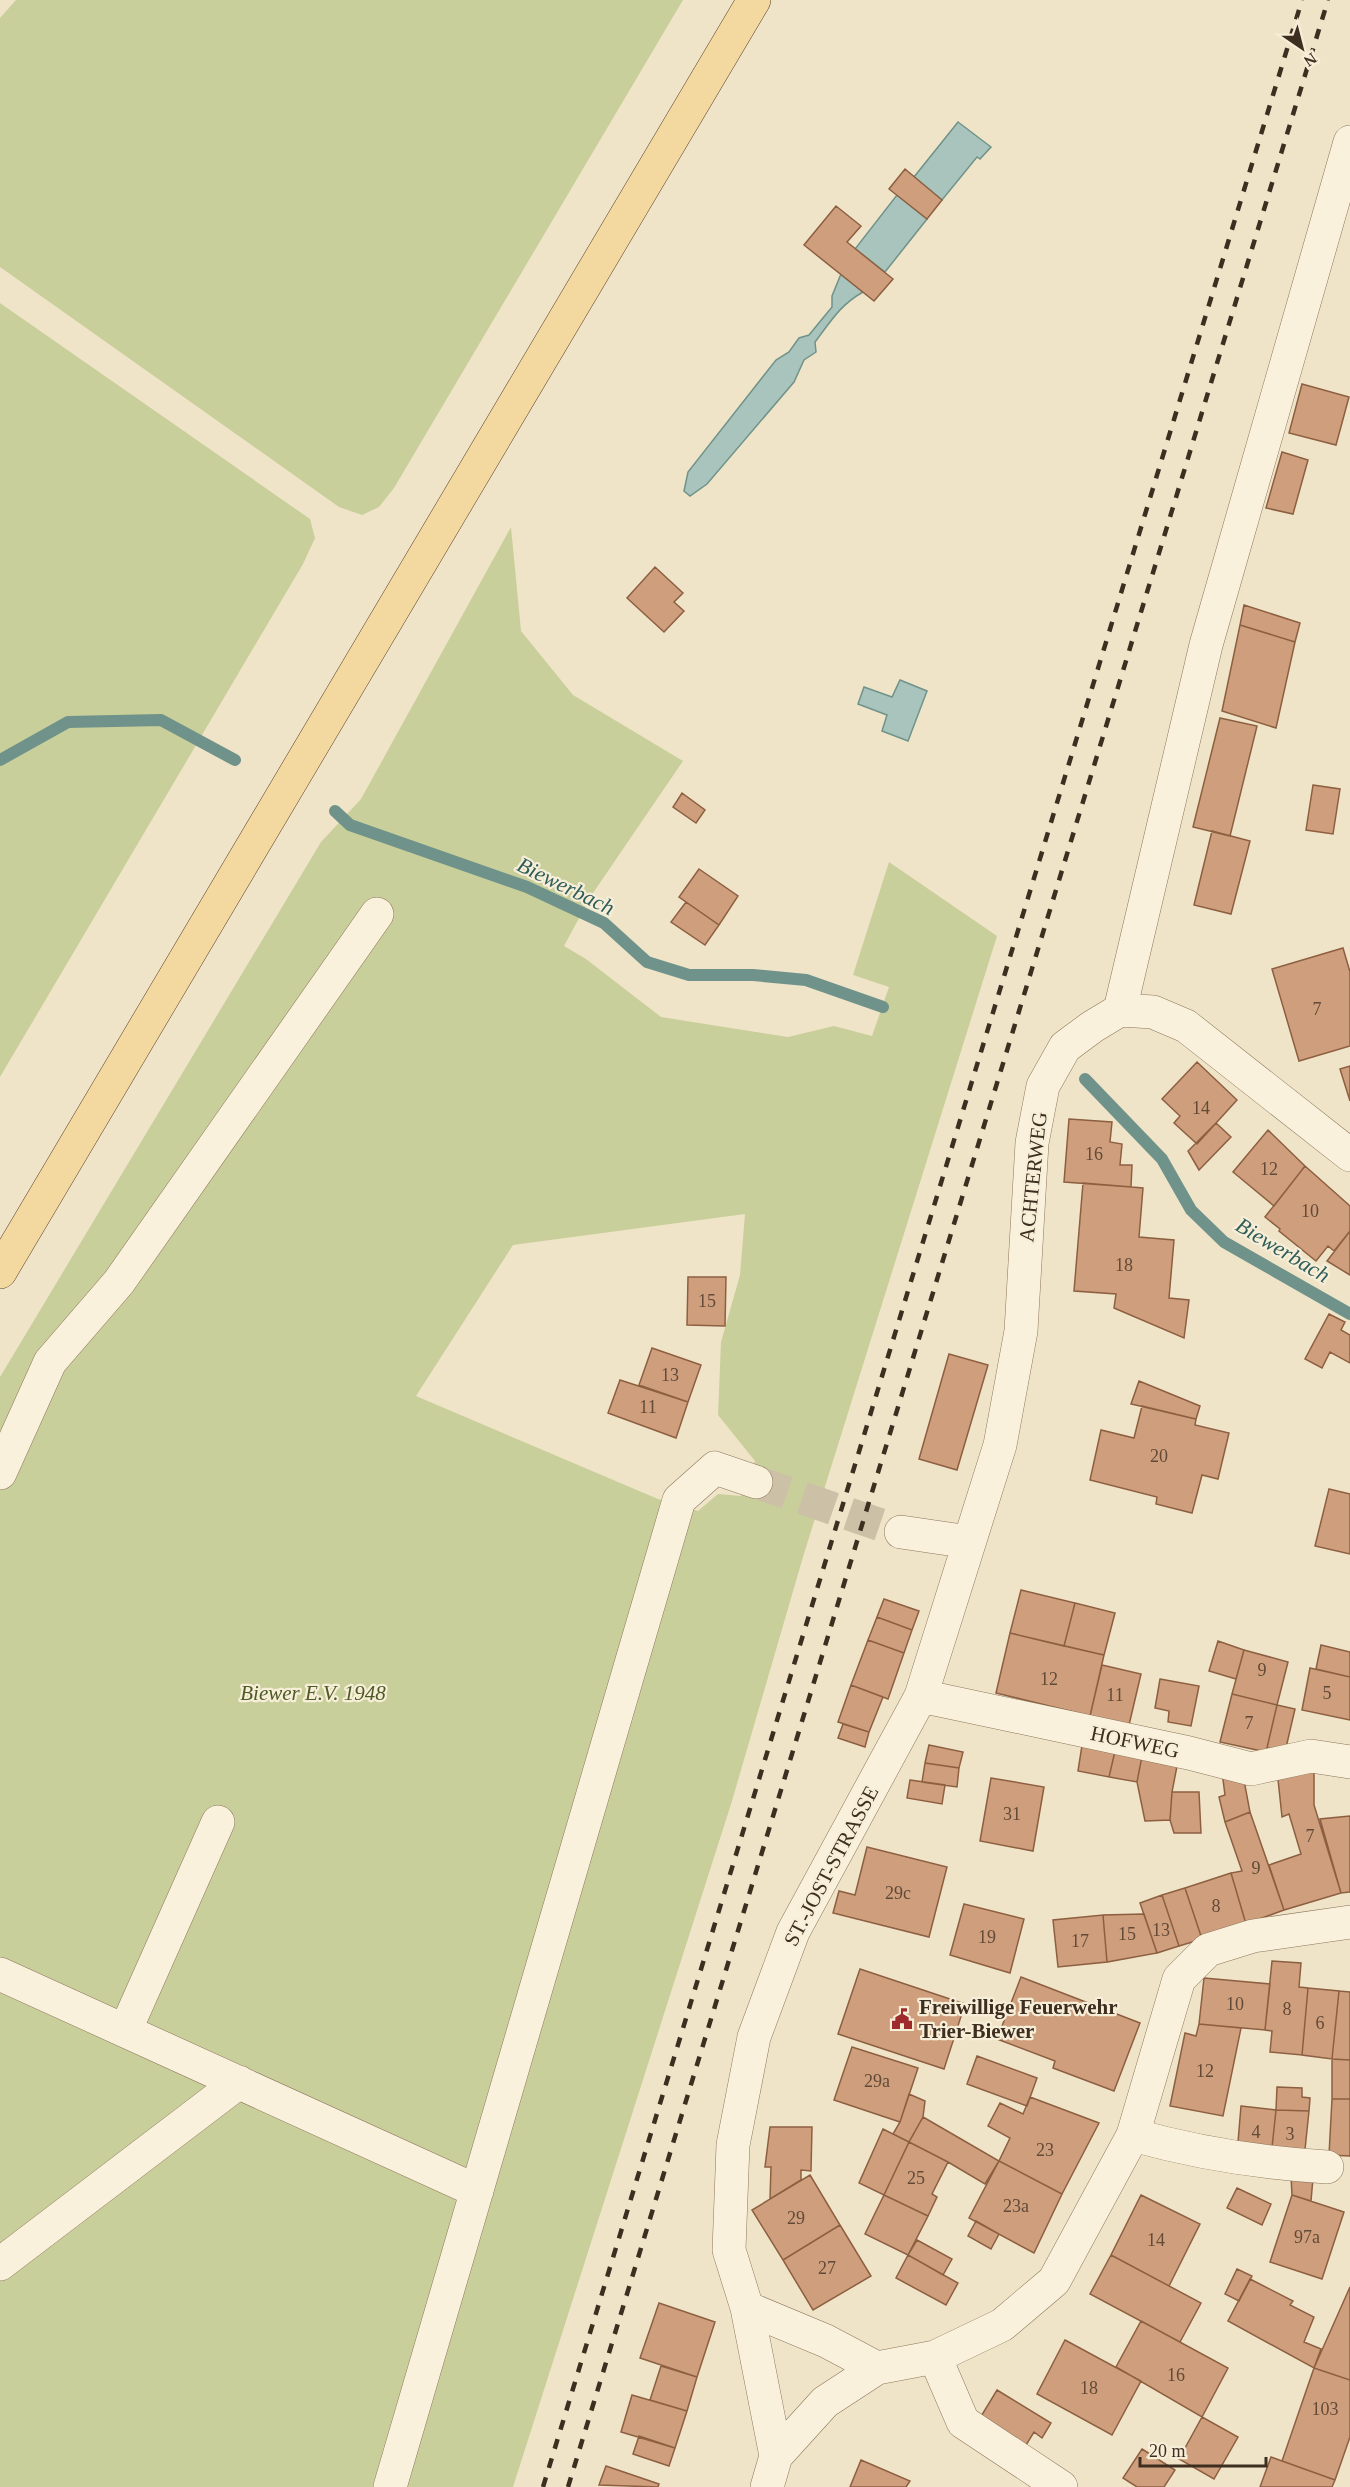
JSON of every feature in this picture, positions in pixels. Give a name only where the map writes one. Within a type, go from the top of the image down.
[{"type":"main road","points":[[0,1272],[754,0]]},
{"type":"street","points":[[1350,142],[1206,645],[1120,1010],[1153,1012],[1186,1026],[1350,1155]]},
{"type":"street","points":[[0,1473],[50,1362],[119,1282],[377,914]]},
{"type":"street","name":"ACHTERWEG","points":[[969,1542],[1000,1445],[1021,1331],[1032,1143],[1043,1086],[1065,1047],[1120,1010]]},
{"type":"street","points":[[390,2487],[679,1500],[715,1468],[756,1482]]},
{"type":"street","points":[[901,1532],[969,1542]]},
{"type":"street","name":"ST.-JOST-STRASSE","points":[[776,2456],[747,2308],[729,2250],[733,2145],[754,2037],[793,1932],[921,1696],[969,1542]]},
{"type":"street","name":"HOFWEG","points":[[921,1696],[1189,1753],[1251,1769],[1311,1756],[1350,1762]]},
{"type":"street","points":[[125,2031],[218,1822]]},
{"type":"street","points":[[767,2487],[776,2456],[825,2402],[876,2368],[935,2356],[1002,2325],[1054,2281],[1133,2135],[1179,1979],[1208,1950],[1253,1936],[1350,1922]]},
{"type":"street","points":[[0,1974],[477,2191]]},
{"type":"street","points":[[0,2264],[239,2082]]},
{"type":"street","points":[[1133,2135],[1186,2150],[1278,2164],[1327,2167]]},
{"type":"street","points":[[747,2308],[826,2341],[876,2368]]},
{"type":"street","points":[[935,2356],[963,2422],[1061,2487]]},
{"type":"green space","points":[[16,0],[683,0],[394,488],[379,507],[362,515],[339,507],[0,267],[0,18]]},
{"type":"green space","points":[[0,303],[310,519],[315,538],[303,564],[0,1077]]},
{"type":"green space","name":"Biewer E.V. 1948","points":[[511,527],[521,631],[573,695],[683,761],[591,896],[564,946],[586,959],[661,1017],[788,1037],[834,1026],[872,1036],[889,987],[853,975],[889,862],[997,936],[803,1557],[732,1801],[513,2487],[0,2487],[0,1377],[321,842],[361,799]],"holes":[[[745,1214],[740,1275],[721,1342],[718,1415],[755,1461],[741,1496],[718,1494],[698,1511],[658,1499],[416,1396],[513,1245]]]},
{"type":"water","points":[[958,122],[991,147],[980,159],[977,157],[942,200],[914,177]]},
{"type":"water","points":[[897,195],[927,219],[885,272],[855,249]]},
{"type":"water","points":[[841,274],[863,292],[836,314],[815,342],[816,352],[804,360],[794,382],[707,484],[690,496],[684,491],[688,472],[776,360],[789,352],[799,338],[809,335],[832,307],[832,296]]},
{"type":"water","points":[[900,680],[927,691],[908,741],[882,731],[887,715],[858,704],[864,687],[892,697]]},
{"type":"building","points":[[905,169],[942,200],[927,219],[889,189]]},
{"type":"building","points":[[836,206],[861,226],[847,242],[893,279],[874,301],[804,245]]},
{"type":"building","points":[[1302,384],[1349,397],[1336,445],[1289,433]]},
{"type":"building","points":[[1282,452],[1308,460],[1293,514],[1266,508]]},
{"type":"building","points":[[655,567],[683,593],[674,602],[684,611],[664,632],[627,598]]},
{"type":"building","points":[[1244,605],[1300,623],[1295,642],[1240,625]]},
{"type":"building","points":[[1240,625],[1295,642],[1276,728],[1222,711]]},
{"type":"building","points":[[1220,718],[1257,726],[1230,836],[1193,827]]},
{"type":"building","points":[[1313,785],[1340,789],[1333,834],[1306,830]]},
{"type":"building","points":[[682,793],[705,810],[696,823],[673,807]]},
{"type":"building","points":[[1212,831],[1250,841],[1231,914],[1194,905]]},
{"type":"building","points":[[699,869],[738,896],[719,925],[679,897]]},
{"type":"building","points":[[686,902],[719,925],[705,945],[671,922]]},
{"type":"building","points":[[1343,948],[1350,972],[1350,1046],[1299,1061],[1272,969]]},
{"type":"building","points":[[1197,1062],[1237,1100],[1197,1144],[1174,1123],[1180,1116],[1162,1099]]},
{"type":"building","points":[[1350,1066],[1350,1101],[1340,1069]]},
{"type":"building","points":[[1069,1119],[1112,1122],[1110,1142],[1122,1144],[1120,1165],[1132,1165],[1131,1187],[1064,1182]]},
{"type":"building","points":[[1216,1123],[1231,1137],[1199,1170],[1188,1151]]},
{"type":"building","points":[[1268,1130],[1305,1166],[1274,1206],[1233,1172]]},
{"type":"building","points":[[1305,1166],[1350,1206],[1350,1231],[1334,1251],[1328,1246],[1316,1261],[1265,1217]]},
{"type":"building","points":[[1083,1183],[1143,1188],[1139,1237],[1174,1240],[1169,1298],[1189,1300],[1184,1338],[1114,1308],[1116,1294],[1074,1291]]},
{"type":"building","points":[[1350,1231],[1350,1275],[1327,1261]]},
{"type":"building","points":[[688,1277],[726,1277],[725,1326],[687,1325]]},
{"type":"building","points":[[1329,1314],[1345,1322],[1341,1330],[1350,1335],[1350,1363],[1330,1352],[1322,1368],[1305,1359]]},
{"type":"building","points":[[652,1348],[701,1365],[688,1402],[639,1385]]},
{"type":"building","points":[[949,1354],[988,1365],[957,1470],[919,1459]]},
{"type":"building","points":[[620,1380],[688,1402],[676,1438],[608,1413]]},
{"type":"building","points":[[1139,1381],[1200,1406],[1196,1419],[1131,1404]]},
{"type":"building","points":[[1142,1406],[1196,1419],[1195,1425],[1229,1433],[1218,1479],[1202,1475],[1192,1513],[1156,1504],[1157,1497],[1090,1480],[1101,1430],[1134,1438]]},
{"type":"building","points":[[1329,1489],[1350,1494],[1350,1554],[1315,1546]]},
{"type":"building","points":[[1021,1590],[1075,1603],[1064,1646],[1010,1633]]},
{"type":"building","points":[[884,1599],[919,1611],[912,1630],[877,1617]]},
{"type":"building","points":[[1075,1603],[1115,1613],[1104,1655],[1064,1646]]},
{"type":"building","points":[[877,1617],[912,1630],[904,1653],[868,1640]]},
{"type":"building","points":[[1010,1633],[1104,1655],[1090,1716],[996,1693]]},
{"type":"building","points":[[868,1640],[904,1653],[888,1699],[851,1685]]},
{"type":"building","points":[[1218,1641],[1244,1650],[1236,1679],[1209,1671]]},
{"type":"building","points":[[1321,1645],[1350,1652],[1350,1677],[1316,1669]]},
{"type":"building","points":[[1244,1650],[1288,1662],[1277,1705],[1232,1694]]},
{"type":"building","points":[[1102,1665],[1141,1674],[1129,1725],[1090,1716]]},
{"type":"building","points":[[1310,1668],[1350,1677],[1350,1720],[1302,1710]]},
{"type":"building","points":[[1160,1679],[1199,1686],[1191,1726],[1168,1722],[1169,1711],[1155,1708]]},
{"type":"building","points":[[851,1685],[883,1697],[869,1732],[838,1722]]},
{"type":"building","points":[[1232,1694],[1277,1705],[1266,1752],[1220,1742]]},
{"type":"building","points":[[1277,1705],[1295,1709],[1285,1752],[1267,1748]]},
{"type":"building","points":[[843,1724],[869,1732],[865,1747],[838,1738]]},
{"type":"building","points":[[1083,1739],[1116,1747],[1109,1777],[1078,1771]]},
{"type":"building","points":[[929,1745],[963,1752],[959,1768],[925,1763]]},
{"type":"building","points":[[1116,1747],[1143,1751],[1137,1782],[1109,1777]]},
{"type":"building","points":[[1143,1751],[1178,1761],[1170,1820],[1145,1821],[1137,1782]]},
{"type":"building","points":[[925,1763],[959,1768],[957,1787],[922,1782]]},
{"type":"building","points":[[1314,1765],[1314,1805],[1341,1893],[1284,1910],[1269,1865],[1301,1854],[1289,1814],[1282,1817],[1277,1770]]},
{"type":"building","points":[[1222,1772],[1243,1775],[1250,1812],[1225,1822],[1219,1797],[1225,1795]]},
{"type":"building","points":[[991,1778],[1044,1787],[1033,1851],[980,1841]]},
{"type":"building","points":[[910,1780],[945,1785],[942,1804],[907,1798]]},
{"type":"building","points":[[1172,1792],[1199,1792],[1201,1833],[1174,1833],[1170,1820]]},
{"type":"building","points":[[1250,1812],[1284,1910],[1246,1924],[1231,1873],[1242,1871],[1225,1822]]},
{"type":"building","points":[[1350,1816],[1350,1892],[1341,1893],[1320,1819]]},
{"type":"building","points":[[867,1847],[947,1867],[929,1937],[833,1913],[839,1891],[855,1895]]},
{"type":"building","points":[[1231,1873],[1246,1924],[1202,1939],[1185,1888]]},
{"type":"building","points":[[1185,1888],[1202,1939],[1179,1946],[1162,1895]]},
{"type":"building","points":[[1162,1895],[1179,1946],[1157,1953],[1140,1903]]},
{"type":"building","points":[[964,1904],[1024,1919],[1010,1973],[950,1955]]},
{"type":"building","points":[[1144,1914],[1157,1953],[1107,1962],[1103,1915]]},
{"type":"building","points":[[1103,1915],[1107,1962],[1058,1967],[1053,1920]]},
{"type":"building","points":[[1272,1961],[1301,1963],[1299,1987],[1308,1988],[1302,2055],[1270,2052],[1272,2031],[1265,2030]]},
{"type":"building","name":"Freiwillige Feuerwehr Trier-Biewer","points":[[860,1969],[965,2004],[944,2069],[838,2034]]},
{"type":"building","points":[[1021,1977],[1140,2023],[1114,2091],[1053,2068],[1055,2061],[997,2039]]},
{"type":"building","points":[[1204,1978],[1270,1984],[1265,2030],[1199,2024]]},
{"type":"building","points":[[1308,1988],[1339,1991],[1332,2059],[1302,2055]]},
{"type":"building","points":[[1339,1991],[1350,1992],[1350,2060],[1332,2059]]},
{"type":"building","points":[[1199,2024],[1241,2028],[1223,2116],[1170,2106],[1185,2033],[1196,2036]]},
{"type":"building","points":[[852,2047],[918,2068],[900,2122],[834,2100]]},
{"type":"building","points":[[977,2056],[1037,2078],[1027,2106],[967,2084]]},
{"type":"building","points":[[1332,2059],[1350,2060],[1350,2099],[1332,2099]]},
{"type":"building","points":[[1277,2087],[1302,2088],[1302,2097],[1310,2098],[1309,2111],[1276,2110]]},
{"type":"building","points":[[909,2094],[925,2101],[923,2117],[909,2142],[893,2134],[900,2122]]},
{"type":"building","points":[[1030,2097],[1099,2123],[1062,2194],[999,2161],[1010,2138],[988,2126],[1000,2103],[1023,2114]]},
{"type":"building","points":[[1332,2099],[1350,2099],[1350,2156],[1329,2155]]},
{"type":"building","points":[[1241,2106],[1276,2110],[1271,2157],[1237,2154]]},
{"type":"building","points":[[1276,2110],[1309,2111],[1304,2159],[1271,2157]]},
{"type":"building","points":[[923,2117],[999,2161],[985,2184],[909,2142]]},
{"type":"building","points":[[770,2127],[812,2127],[811,2171],[801,2170],[801,2180],[770,2199],[771,2167],[765,2167]]},
{"type":"building","points":[[883,2129],[909,2142],[884,2195],[859,2183]]},
{"type":"building","points":[[909,2142],[948,2162],[932,2194],[937,2197],[928,2216],[884,2195]]},
{"type":"building","points":[[999,2161],[1062,2194],[1034,2253],[969,2218]]},
{"type":"building","points":[[810,2175],[840,2225],[783,2260],[752,2210]]},
{"type":"building","points":[[1291,2176],[1313,2178],[1311,2201],[1292,2195]]},
{"type":"building","points":[[1237,2188],[1271,2204],[1262,2225],[1227,2208]]},
{"type":"building","points":[[884,2195],[928,2216],[908,2255],[865,2234]]},
{"type":"building","points":[[1141,2195],[1200,2224],[1169,2286],[1111,2255]]},
{"type":"building","points":[[1292,2195],[1344,2212],[1322,2279],[1270,2262]]},
{"type":"building","points":[[976,2221],[999,2234],[991,2249],[968,2236]]},
{"type":"building","points":[[840,2225],[871,2276],[813,2310],[783,2260]]},
{"type":"building","points":[[917,2240],[952,2259],[943,2275],[908,2255]]},
{"type":"building","points":[[908,2255],[958,2283],[946,2305],[896,2278]]},
{"type":"building","points":[[1111,2255],[1201,2303],[1180,2342],[1090,2294]]},
{"type":"building","points":[[1237,2269],[1252,2276],[1239,2301],[1225,2294]]},
{"type":"building","points":[[1250,2279],[1293,2301],[1290,2305],[1314,2317],[1304,2342],[1321,2349],[1314,2368],[1228,2321]]},
{"type":"building","points":[[1350,2287],[1350,2380],[1314,2368]]},
{"type":"building","points":[[659,2303],[715,2322],[697,2377],[640,2358]]},
{"type":"building","points":[[1141,2321],[1228,2368],[1202,2417],[1116,2367]]},
{"type":"building","points":[[1065,2340],[1141,2381],[1112,2435],[1037,2394]]},
{"type":"building","points":[[661,2366],[697,2377],[687,2411],[650,2400]]},
{"type":"building","points":[[1314,2368],[1350,2380],[1350,2437],[1335,2480],[1282,2461]]},
{"type":"building","points":[[997,2390],[1051,2423],[1042,2438],[1034,2432],[1023,2450],[977,2423]]},
{"type":"building","points":[[632,2395],[687,2411],[675,2448],[621,2432]]},
{"type":"building","points":[[1202,2417],[1238,2437],[1214,2479],[1179,2459]]},
{"type":"building","points":[[639,2436],[675,2448],[669,2466],[633,2454]]},
{"type":"building","points":[[1142,2449],[1175,2470],[1164,2487],[1137,2487],[1123,2478]]},
{"type":"building","points":[[1271,2457],[1335,2480],[1332,2487],[1260,2487]]},
{"type":"building","points":[[861,2460],[910,2481],[906,2487],[850,2487]]},
{"type":"building","points":[[606,2466],[659,2484],[658,2487],[599,2485]]},
{"type":"waterway","name":"Biewerbach","points":[[0,760],[68,722],[161,720],[235,760]]},
{"type":"waterway","name":"Biewerbach","points":[[335,811],[350,825],[527,887],[604,923],[647,962],[689,975],[753,975],[806,980],[883,1007]]},
{"type":"waterway","name":"Biewerbach","points":[[1085,1079],[1162,1159],[1191,1210],[1224,1242],[1350,1314]]},
{"type":"tunnel","points":[[756,1482],[901,1532]]},
{"type":"railway","points":[[543,2487],[1302,0]]},
{"type":"railway","points":[[568,2487],[1328,0]]},
{"type":"place","name":"Freiwillige Feuerwehr Trier-Biewer","points":[[902,2019]]}]
